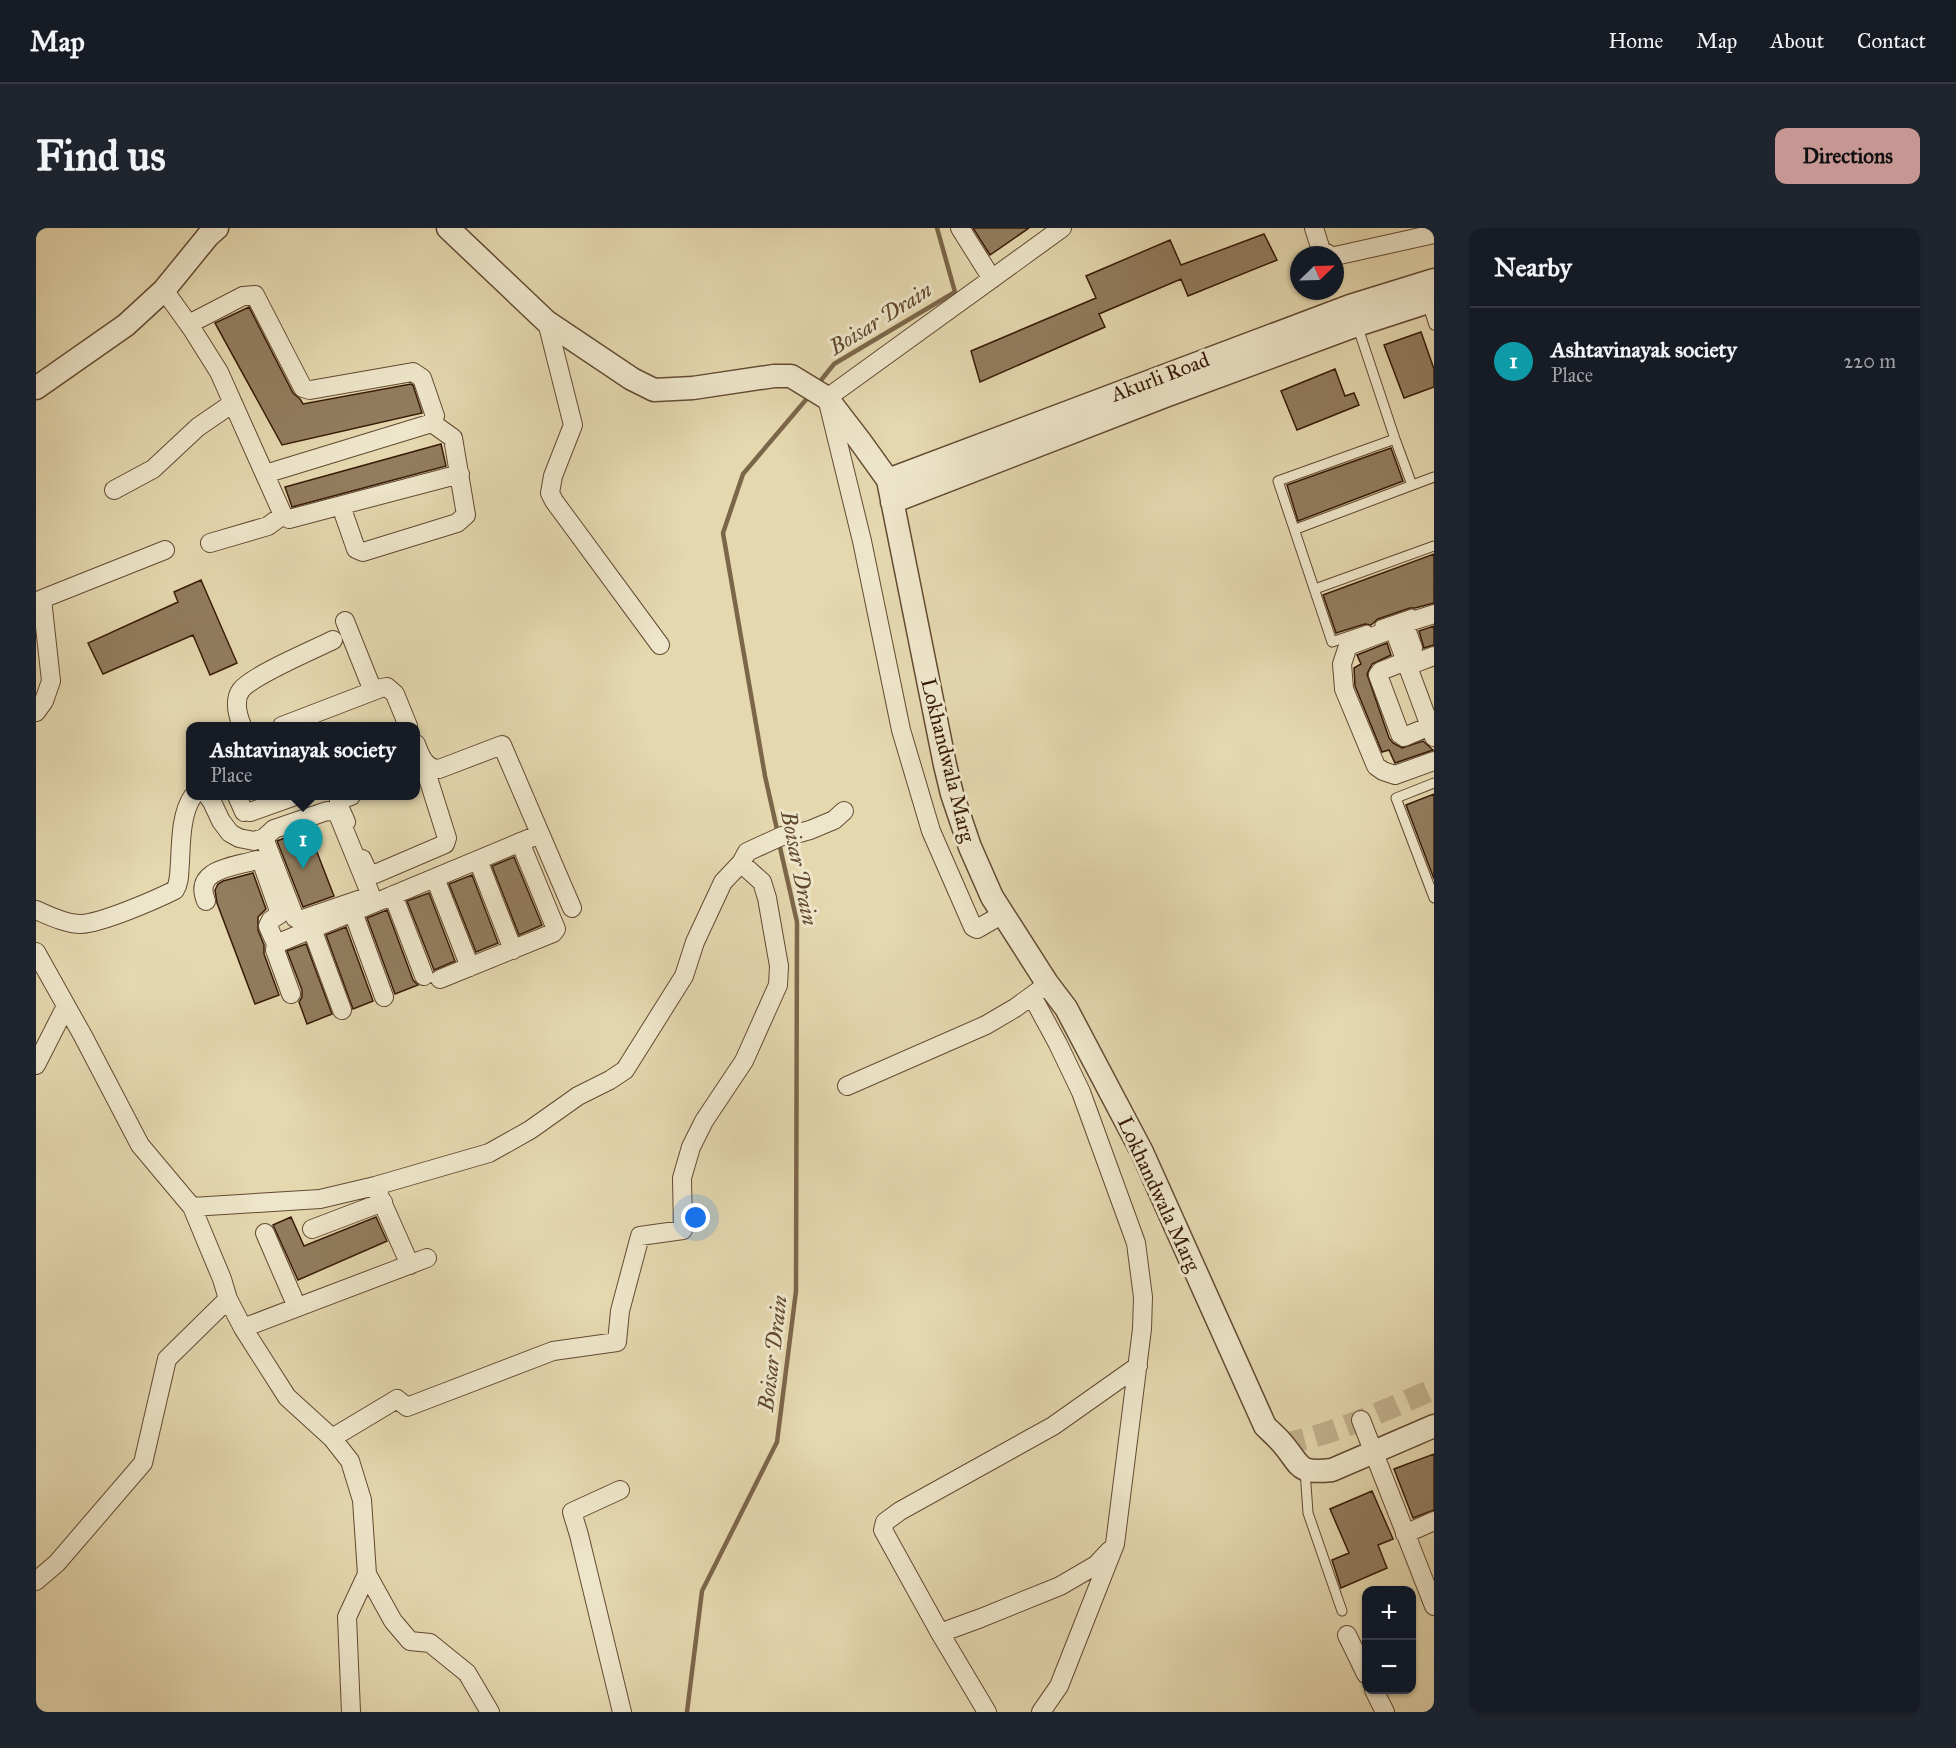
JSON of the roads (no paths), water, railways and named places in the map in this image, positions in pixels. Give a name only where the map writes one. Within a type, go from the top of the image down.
[{"type":"street","points":[[448,228],[547,322],[632,379],[654,390],[693,388],[774,376],[791,376],[819,392],[862,541],[901,730],[931,831],[973,927],[977,929],[1003,914]]},
{"type":"street","points":[[960,228],[992,279]]},
{"type":"street","points":[[819,392],[992,279],[1062,228]]},
{"type":"street","points":[[1314,228],[1320,246]]},
{"type":"street","points":[[36,388],[126,324],[164,290],[209,231]]},
{"type":"street","points":[[1344,254],[1434,234]]},
{"type":"street","points":[[164,290],[189,324],[219,372],[283,515],[289,519],[460,474]]},
{"type":"street","name":"Akurli Road","points":[[890,491],[1354,315],[1429,292]]},
{"type":"street","points":[[189,324],[243,297],[255,296],[303,388],[310,390],[413,372],[422,378],[435,416],[432,423],[265,474]]},
{"type":"street","points":[[547,322],[573,425],[553,476],[550,493],[660,645]]},
{"type":"street","name":"Lokhandwala Marg","points":[[819,392],[860,441],[890,491],[927,681],[952,794],[970,847],[992,897],[1003,914],[1040,990],[1066,1008],[1142,1152],[1265,1426],[1283,1444],[1293,1460],[1305,1470]]},
{"type":"street","points":[[114,490],[153,470],[198,427],[233,404]]},
{"type":"street","points":[[341,506],[356,549],[363,552],[457,523],[466,515],[453,438],[432,423]]},
{"type":"street","points":[[210,543],[268,526],[283,515]]},
{"type":"street","points":[[36,712],[44,701],[51,681],[42,599],[165,550]]},
{"type":"street","points":[[1434,614],[1409,622],[1405,626],[1420,660],[1434,705]]},
{"type":"street","points":[[345,621],[373,691]]},
{"type":"street","points":[[1420,660],[1380,671],[1378,675],[1400,734],[1404,737],[1432,732],[1420,660],[1395,632],[1390,630],[1348,646],[1342,664],[1344,689],[1376,766],[1395,775],[1434,761]]},
{"type":"street","points":[[240,722],[237,703],[241,691],[257,678],[333,640]]},
{"type":"street","points":[[292,722],[387,687],[395,694],[406,722]]},
{"type":"street","points":[[420,759],[431,768],[439,769],[502,745],[572,908]]},
{"type":"street","points":[[339,800],[339,806],[368,872],[375,874],[445,844],[447,838],[420,763]]},
{"type":"street","points":[[36,910],[60,920],[81,924],[100,920],[175,890],[178,884],[180,853],[187,804],[190,800]]},
{"type":"street","points":[[210,800],[221,821],[231,833],[256,839],[274,829],[327,811],[337,812],[370,893],[367,897],[300,920],[295,918],[256,839]]},
{"type":"street","points":[[244,807],[274,800]]},
{"type":"street","points":[[312,1229],[345,1216],[379,1194],[489,1153],[530,1130],[578,1096],[625,1070],[684,976],[695,942],[723,882],[744,857],[782,836],[810,830],[834,820],[844,811]]},
{"type":"street","points":[[276,944],[540,834]]},
{"type":"street","points":[[256,839],[257,860]]},
{"type":"street","points":[[393,895],[432,978],[470,967],[513,950],[553,933],[556,929],[520,842]]},
{"type":"street","points":[[332,1438],[397,1399],[407,1407],[554,1351],[617,1342],[620,1311],[640,1236],[683,1230],[682,1178],[691,1148],[704,1120],[744,1061],[778,986],[779,966],[767,898],[762,882],[744,857]]},
{"type":"street","points":[[206,901],[202,890],[204,881],[211,873],[257,860],[262,863],[280,914],[271,920],[268,926],[276,944],[274,950],[291,994]]},
{"type":"street","points":[[478,860],[513,950]]},
{"type":"street","points":[[435,878],[470,967]]},
{"type":"street","points":[[353,912],[384,997]]},
{"type":"street","points":[[312,929],[342,1010]]},
{"type":"street","points":[[36,952],[44,983],[66,1006],[140,1145],[192,1207],[228,1299],[243,1328],[287,1397],[332,1438],[350,1461],[362,1500],[367,1574],[393,1621],[410,1641],[430,1643],[467,1673],[490,1712]]},
{"type":"street","points":[[847,1086],[986,1025],[1040,990],[1058,1044],[1081,1092],[1136,1243],[1143,1297],[1142,1329],[1115,1544],[1059,1686],[1041,1712]]},
{"type":"street","points":[[36,1065],[66,1006]]},
{"type":"street","points":[[192,1207],[379,1194]]},
{"type":"street","points":[[243,1328],[418,1261],[379,1194]]},
{"type":"street","points":[[336,1196],[345,1216]]},
{"type":"street","points":[[265,1233],[297,1307]]},
{"type":"street","points":[[36,1581],[57,1563],[143,1463],[167,1359],[228,1299]]},
{"type":"street","points":[[987,1712],[883,1530],[885,1522],[900,1511],[1053,1426],[1138,1366]]},
{"type":"street","points":[[1361,1420],[1434,1606]]},
{"type":"street","points":[[1305,1470],[1316,1472],[1332,1470],[1434,1426]]},
{"type":"street","points":[[620,1490],[572,1512],[622,1712]]},
{"type":"street","points":[[1405,1534],[1434,1521]]},
{"type":"street","points":[[940,1633],[1060,1586],[1096,1565],[1115,1544]]},
{"type":"street","points":[[351,1712],[347,1617],[367,1574]]},
{"type":"street","points":[[1347,1635],[1362,1666]]},
{"type":"street","points":[[1376,1694],[1384,1712]]},
{"type":"lane","points":[[1429,292],[1434,324]]},
{"type":"lane","points":[[1354,315],[1412,485]]},
{"type":"lane","points":[[1395,439],[1278,481],[1296,529],[1332,642],[1434,606]]},
{"type":"lane","points":[[1296,529],[1434,477]]},
{"type":"lane","points":[[1315,589],[1434,546]]},
{"type":"lane","points":[[1434,783],[1395,798],[1434,898]]},
{"type":"lane","points":[[1305,1470],[1308,1513],[1342,1611]]},
{"type":"waterway","name":"Boisar Drain","points":[[818,384],[834,364],[955,292],[937,228]]},
{"type":"waterway","name":"Boisar Drain","points":[[778,834],[765,776],[723,533],[743,474],[810,395]]},
{"type":"waterway","name":"Boisar Drain","points":[[687,1712],[702,1591],[777,1442],[796,1291],[797,922],[779,843]]},
{"type":"tunnel","points":[[1283,1444],[1341,1428],[1434,1389]]},
{"type":"place","name":"Ashtavinayak society","points":[[303,869]]}]
